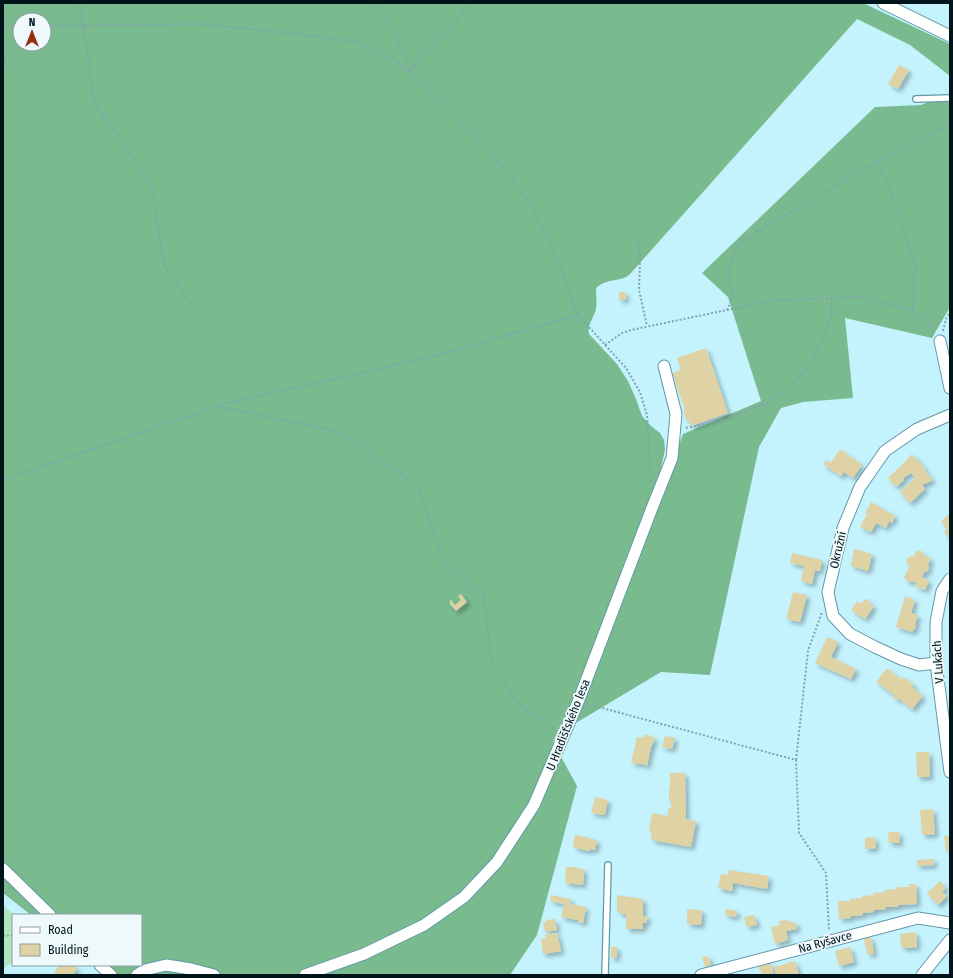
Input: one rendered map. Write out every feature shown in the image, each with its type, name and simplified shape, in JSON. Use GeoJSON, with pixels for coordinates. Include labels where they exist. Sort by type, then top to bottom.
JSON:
{"type":"FeatureCollection","features":[{"type":"Feature","properties":{"kind":"street"},"geometry":{"type":"LineString","coordinates":[[883,3],[950,36]]}},
{"type":"Feature","properties":{"kind":"street"},"geometry":{"type":"LineString","coordinates":[[940,342],[950,388]]}},
{"type":"Feature","properties":{"kind":"street","name":"U Hradišťského lesa"},"geometry":{"type":"LineString","coordinates":[[305,975],[364,954],[424,925],[464,897],[498,862],[534,805],[578,702],[672,458],[676,414],[664,366]]}},
{"type":"Feature","properties":{"kind":"street","name":"Okružní"},"geometry":{"type":"LineString","coordinates":[[936,663],[919,665],[901,659],[850,634],[833,616],[828,592],[843,528],[860,488],[885,451],[917,429],[950,415]]}},
{"type":"Feature","properties":{"kind":"street","name":"V Lukách"},"geometry":{"type":"LineString","coordinates":[[950,579],[942,591],[936,622],[936,663],[950,772]]}},
{"type":"Feature","properties":{"kind":"street"},"geometry":{"type":"LineString","coordinates":[[3,869],[49,914]]}},
{"type":"Feature","properties":{"kind":"street","name":"Na Ryšavce"},"geometry":{"type":"LineString","coordinates":[[702,975],[918,918],[950,923]]}},
{"type":"Feature","properties":{"kind":"street"},"geometry":{"type":"LineString","coordinates":[[922,975],[950,940]]}},
{"type":"Feature","properties":{"kind":"street"},"geometry":{"type":"LineString","coordinates":[[137,975],[145,970],[166,965],[214,975]]}},
{"type":"Feature","properties":{"kind":"street"},"geometry":{"type":"LineString","coordinates":[[101,966],[110,975]]}},
{"type":"Feature","properties":{"kind":"lane"},"geometry":{"type":"LineString","coordinates":[[916,99],[950,98]]}},
{"type":"Feature","properties":{"kind":"lane"},"geometry":{"type":"LineString","coordinates":[[604,975],[608,866]]}},
{"type":"Feature","properties":{"kind":"path"},"geometry":{"type":"LineString","coordinates":[[80,3],[94,102],[152,186],[164,266],[190,304]]}},
{"type":"Feature","properties":{"kind":"path"},"geometry":{"type":"LineString","coordinates":[[373,3],[397,38],[410,72]]}},
{"type":"Feature","properties":{"kind":"path"},"geometry":{"type":"LineString","coordinates":[[410,72],[427,49],[456,22],[469,3]]}},
{"type":"Feature","properties":{"kind":"path"},"geometry":{"type":"LineString","coordinates":[[52,26],[200,24],[357,42],[391,57],[410,72],[452,112],[494,156],[529,201],[555,254],[578,315],[626,368],[640,392],[647,415],[651,484]]}},
{"type":"Feature","properties":{"kind":"path"},"geometry":{"type":"LineString","coordinates":[[3,47],[6,66]]}},
{"type":"Feature","properties":{"kind":"path"},"geometry":{"type":"LineString","coordinates":[[727,310],[733,297],[727,272],[739,243],[911,142],[950,125]]}},
{"type":"Feature","properties":{"kind":"path"},"geometry":{"type":"LineString","coordinates":[[878,161],[898,209],[915,266],[913,311]]}},
{"type":"Feature","properties":{"kind":"path"},"geometry":{"type":"LineString","coordinates":[[638,239],[640,262],[639,290],[647,326]]}},
{"type":"Feature","properties":{"kind":"path"},"geometry":{"type":"LineString","coordinates":[[605,345],[622,333],[631,330],[778,300],[864,297],[913,311],[931,326],[940,342]]}},
{"type":"Feature","properties":{"kind":"path"},"geometry":{"type":"LineString","coordinates":[[674,430],[728,418],[765,404],[791,386],[809,365],[824,336],[831,318],[832,298]]}},
{"type":"Feature","properties":{"kind":"path"},"geometry":{"type":"LineString","coordinates":[[940,342],[946,319],[950,313]]}},
{"type":"Feature","properties":{"kind":"path"},"geometry":{"type":"LineString","coordinates":[[3,480],[218,406],[431,357],[578,315]]}},
{"type":"Feature","properties":{"kind":"path"},"geometry":{"type":"LineString","coordinates":[[218,406],[341,432],[418,487],[446,564],[484,595],[491,659],[517,702],[564,736]]}},
{"type":"Feature","properties":{"kind":"path"},"geometry":{"type":"LineString","coordinates":[[828,592],[808,651],[796,760],[799,833],[826,873],[830,941]]}},
{"type":"Feature","properties":{"kind":"path"},"geometry":{"type":"LineString","coordinates":[[578,702],[796,760]]}},
{"type":"Feature","properties":{"kind":"green space"},"geometry":{"type":"Polygon","coordinates":[[[3,3],[863,3],[950,44],[950,76],[910,45],[857,19],[631,273],[622,279],[603,283],[596,288],[596,309],[590,324],[589,334],[617,364],[628,381],[642,416],[660,433],[664,440],[665,450],[659,477],[586,670],[553,742],[577,786],[537,935],[510,975],[105,975],[94,966],[142,966],[142,914],[30,914],[3,893],[3,3]]]}},
{"type":"Feature","properties":{"kind":"green space"},"geometry":{"type":"Polygon","coordinates":[[[950,93],[950,307],[932,338],[845,318],[853,398],[803,402],[781,408],[759,447],[710,675],[661,672],[576,723],[683,434],[761,401],[728,297],[702,273],[875,107],[921,105],[950,93]]]}},
{"type":"Feature","properties":{"kind":"green space"},"geometry":{"type":"Polygon","coordinates":[[[3,905],[13,914],[12,963],[3,969],[3,905]]]}},
{"type":"Feature","properties":{"kind":"building"},"geometry":{"type":"Polygon","coordinates":[[[899,65],[909,70],[898,89],[888,84],[899,65]]]}},
{"type":"Feature","properties":{"kind":"building"},"geometry":{"type":"Polygon","coordinates":[[[619,292],[625,292],[626,300],[619,300],[619,292]]]}},
{"type":"Feature","properties":{"kind":"building"},"geometry":{"type":"Polygon","coordinates":[[[706,348],[728,413],[691,426],[688,419],[686,420],[683,409],[685,409],[672,373],[681,370],[677,358],[706,348]]]}},
{"type":"Feature","properties":{"kind":"building"},"geometry":{"type":"Polygon","coordinates":[[[840,449],[862,465],[853,478],[844,472],[841,476],[823,464],[826,460],[831,463],[840,449]]]}},
{"type":"Feature","properties":{"kind":"building"},"geometry":{"type":"Polygon","coordinates":[[[912,454],[933,480],[922,485],[925,489],[910,503],[900,492],[915,478],[911,473],[903,478],[904,480],[896,487],[888,478],[912,454]]]}},
{"type":"Feature","properties":{"kind":"building"},"geometry":{"type":"Polygon","coordinates":[[[871,502],[895,516],[892,523],[889,521],[886,528],[876,523],[871,532],[860,527],[871,502]]]}},
{"type":"Feature","properties":{"kind":"building"},"geometry":{"type":"Polygon","coordinates":[[[949,514],[950,536],[948,538],[944,532],[947,529],[941,521],[949,514]]]}},
{"type":"Feature","properties":{"kind":"building"},"geometry":{"type":"Polygon","coordinates":[[[854,549],[872,554],[868,571],[851,566],[854,549]]]}},
{"type":"Feature","properties":{"kind":"building"},"geometry":{"type":"Polygon","coordinates":[[[919,550],[931,559],[928,564],[928,571],[924,572],[922,577],[929,581],[925,590],[915,586],[917,583],[912,581],[909,582],[904,577],[910,565],[907,564],[906,561],[911,556],[913,557],[919,550]]]}},
{"type":"Feature","properties":{"kind":"building"},"geometry":{"type":"Polygon","coordinates":[[[792,553],[822,560],[820,571],[815,570],[812,584],[801,581],[804,566],[790,563],[792,553]]]}},
{"type":"Feature","properties":{"kind":"building"},"geometry":{"type":"Polygon","coordinates":[[[793,592],[807,595],[800,622],[786,619],[793,592]]]}},
{"type":"Feature","properties":{"kind":"building"},"geometry":{"type":"Polygon","coordinates":[[[461,594],[467,602],[456,611],[450,604],[450,599],[455,605],[461,600],[458,596],[461,594]]]}},
{"type":"Feature","properties":{"kind":"building"},"geometry":{"type":"Polygon","coordinates":[[[905,596],[915,600],[911,613],[918,615],[913,632],[896,627],[905,596]]]}},
{"type":"Feature","properties":{"kind":"building"},"geometry":{"type":"Polygon","coordinates":[[[864,600],[869,600],[869,603],[874,606],[865,619],[851,610],[857,601],[862,604],[864,600]]]}},
{"type":"Feature","properties":{"kind":"building"},"geometry":{"type":"Polygon","coordinates":[[[827,637],[838,642],[831,657],[856,669],[851,679],[815,663],[827,637]]]}},
{"type":"Feature","properties":{"kind":"building"},"geometry":{"type":"Polygon","coordinates":[[[887,668],[902,680],[904,677],[914,685],[912,687],[923,696],[912,709],[898,698],[897,700],[893,697],[894,695],[876,682],[887,668]]]}},
{"type":"Feature","properties":{"kind":"building"},"geometry":{"type":"Polygon","coordinates":[[[645,734],[655,738],[651,747],[647,766],[631,763],[637,737],[643,738],[645,734]]]}},
{"type":"Feature","properties":{"kind":"building"},"geometry":{"type":"Polygon","coordinates":[[[665,736],[675,738],[672,749],[662,747],[665,736]]]}},
{"type":"Feature","properties":{"kind":"building"},"geometry":{"type":"Polygon","coordinates":[[[916,752],[929,752],[930,777],[917,777],[916,752]]]}},
{"type":"Feature","properties":{"kind":"building"},"geometry":{"type":"Polygon","coordinates":[[[670,773],[685,773],[686,819],[696,821],[691,847],[651,840],[652,832],[649,831],[652,813],[668,816],[668,808],[671,808],[671,801],[669,801],[670,773]]]}},
{"type":"Feature","properties":{"kind":"building"},"geometry":{"type":"Polygon","coordinates":[[[595,797],[608,800],[605,814],[591,813],[595,797]]]}},
{"type":"Feature","properties":{"kind":"building"},"geometry":{"type":"Polygon","coordinates":[[[933,809],[935,834],[922,835],[920,810],[933,809]]]}},
{"type":"Feature","properties":{"kind":"building"},"geometry":{"type":"Polygon","coordinates":[[[888,832],[899,832],[900,843],[889,843],[888,832]]]}},
{"type":"Feature","properties":{"kind":"building"},"geometry":{"type":"Polygon","coordinates":[[[575,835],[597,840],[595,850],[590,849],[589,851],[575,848],[573,845],[575,835]]]}},
{"type":"Feature","properties":{"kind":"building"},"geometry":{"type":"Polygon","coordinates":[[[944,835],[950,837],[950,851],[946,851],[944,835]]]}},
{"type":"Feature","properties":{"kind":"building"},"geometry":{"type":"Polygon","coordinates":[[[875,837],[876,848],[865,849],[865,838],[875,837]]]}},
{"type":"Feature","properties":{"kind":"building"},"geometry":{"type":"Polygon","coordinates":[[[934,859],[934,865],[917,866],[917,860],[934,859]]]}},
{"type":"Feature","properties":{"kind":"building"},"geometry":{"type":"Polygon","coordinates":[[[566,867],[584,869],[583,885],[565,883],[566,867]]]}},
{"type":"Feature","properties":{"kind":"building"},"geometry":{"type":"Polygon","coordinates":[[[728,870],[769,876],[767,889],[733,883],[732,891],[718,888],[721,874],[728,875],[728,870]]]}},
{"type":"Feature","properties":{"kind":"building"},"geometry":{"type":"Polygon","coordinates":[[[940,881],[946,888],[942,891],[947,896],[938,905],[927,893],[940,881]]]}},
{"type":"Feature","properties":{"kind":"building"},"geometry":{"type":"Polygon","coordinates":[[[909,884],[916,884],[917,904],[886,907],[886,909],[863,913],[863,915],[839,919],[838,901],[850,901],[850,899],[862,898],[862,896],[874,895],[873,893],[897,889],[897,887],[909,887],[909,884]]]}},
{"type":"Feature","properties":{"kind":"building"},"geometry":{"type":"Polygon","coordinates":[[[551,895],[571,899],[570,904],[586,907],[583,923],[578,922],[578,920],[561,917],[564,904],[550,901],[551,895]]]}},
{"type":"Feature","properties":{"kind":"building"},"geometry":{"type":"Polygon","coordinates":[[[617,895],[643,899],[643,916],[648,916],[646,923],[643,923],[643,929],[626,929],[626,914],[620,914],[620,911],[617,911],[617,895]]]}},
{"type":"Feature","properties":{"kind":"building"},"geometry":{"type":"Polygon","coordinates":[[[687,909],[702,910],[701,925],[687,924],[687,909]]]}},
{"type":"Feature","properties":{"kind":"building"},"geometry":{"type":"Polygon","coordinates":[[[726,909],[737,911],[736,917],[725,915],[726,909]]]}},
{"type":"Feature","properties":{"kind":"building"},"geometry":{"type":"Polygon","coordinates":[[[754,915],[757,925],[747,927],[744,917],[754,915]]]}},
{"type":"Feature","properties":{"kind":"building"},"geometry":{"type":"Polygon","coordinates":[[[555,919],[557,930],[545,932],[543,922],[547,922],[546,920],[555,919]]]}},
{"type":"Feature","properties":{"kind":"building"},"geometry":{"type":"Polygon","coordinates":[[[785,920],[796,923],[797,929],[786,931],[788,940],[775,944],[771,927],[780,925],[779,921],[785,920]]]}},
{"type":"Feature","properties":{"kind":"building"},"geometry":{"type":"Polygon","coordinates":[[[916,932],[917,947],[901,947],[900,934],[916,932]]]}},
{"type":"Feature","properties":{"kind":"building"},"geometry":{"type":"Polygon","coordinates":[[[557,933],[561,951],[543,954],[541,939],[546,938],[545,935],[557,933]]]}},
{"type":"Feature","properties":{"kind":"building"},"geometry":{"type":"Polygon","coordinates":[[[871,937],[874,953],[868,955],[864,940],[865,938],[871,937]]]}},
{"type":"Feature","properties":{"kind":"building"},"geometry":{"type":"Polygon","coordinates":[[[611,947],[617,947],[617,958],[611,958],[611,947]]]}},
{"type":"Feature","properties":{"kind":"building"},"geometry":{"type":"Polygon","coordinates":[[[850,947],[854,962],[839,966],[835,951],[850,947]]]}},
{"type":"Feature","properties":{"kind":"building"},"geometry":{"type":"Polygon","coordinates":[[[708,956],[711,965],[705,967],[702,957],[708,956]]]}},
{"type":"Feature","properties":{"kind":"building"},"geometry":{"type":"Polygon","coordinates":[[[795,961],[799,975],[777,975],[774,967],[795,961]]]}},
{"type":"Feature","properties":{"kind":"building"},"geometry":{"type":"Polygon","coordinates":[[[771,963],[774,975],[763,975],[758,966],[771,963]]]}},
{"type":"Feature","properties":{"kind":"building"},"geometry":{"type":"Polygon","coordinates":[[[58,966],[74,966],[77,968],[73,975],[53,975],[58,966]]]}}]}
